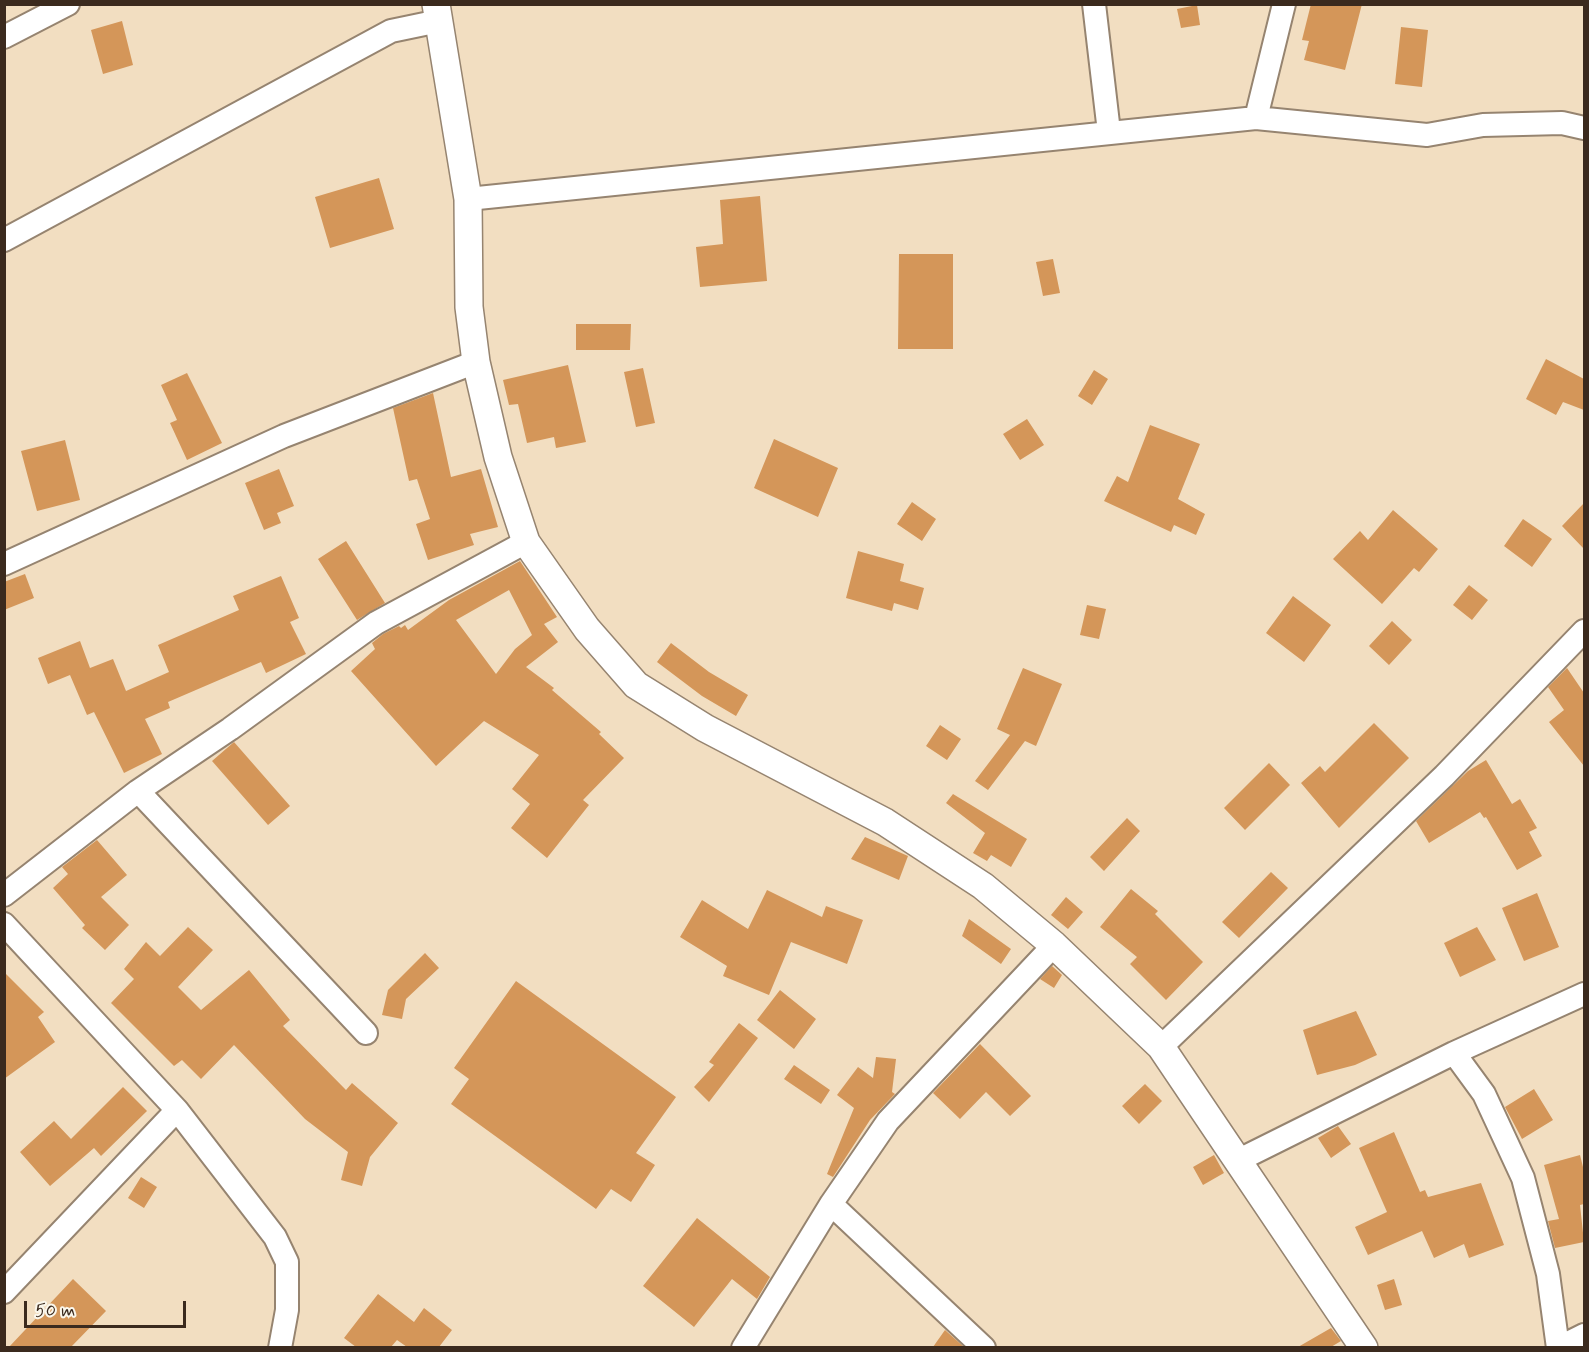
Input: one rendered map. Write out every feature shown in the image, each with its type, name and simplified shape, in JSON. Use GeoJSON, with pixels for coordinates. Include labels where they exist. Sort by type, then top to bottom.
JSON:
{"type":"FeatureCollection","features":[{"type":"Feature","properties":{"kind":"street"},"geometry":{"type":"LineString","coordinates":[[4,37],[68,4]]}},
{"type":"Feature","properties":{"kind":"street"},"geometry":{"type":"LineString","coordinates":[[1094,4],[1109,132]]}},
{"type":"Feature","properties":{"kind":"street"},"geometry":{"type":"LineString","coordinates":[[1256,117],[1284,4]]}},
{"type":"Feature","properties":{"kind":"street"},"geometry":{"type":"LineString","coordinates":[[4,240],[391,31],[438,13],[468,199],[469,306],[476,362],[498,458],[526,542],[587,629],[636,685],[705,728],[885,822],[983,886],[1054,945],[1161,1047],[1364,1347]]}},
{"type":"Feature","properties":{"kind":"street"},"geometry":{"type":"LineString","coordinates":[[468,199],[1256,117],[1427,135],[1483,125],[1562,123],[1584,128]]}},
{"type":"Feature","properties":{"kind":"street"},"geometry":{"type":"LineString","coordinates":[[4,564],[40,545],[284,436],[476,362]]}},
{"type":"Feature","properties":{"kind":"street"},"geometry":{"type":"LineString","coordinates":[[4,895],[138,791],[230,729],[375,623],[526,542]]}},
{"type":"Feature","properties":{"kind":"street"},"geometry":{"type":"LineString","coordinates":[[1161,1047],[1444,776],[1584,632]]}},
{"type":"Feature","properties":{"kind":"street"},"geometry":{"type":"LineString","coordinates":[[138,791],[366,1033]]}},
{"type":"Feature","properties":{"kind":"street"},"geometry":{"type":"LineString","coordinates":[[4,924],[177,1110],[275,1237],[287,1262],[287,1310],[280,1347]]}},
{"type":"Feature","properties":{"kind":"street"},"geometry":{"type":"LineString","coordinates":[[744,1347],[831,1204],[888,1121],[1054,945]]}},
{"type":"Feature","properties":{"kind":"street"},"geometry":{"type":"LineString","coordinates":[[1239,1160],[1454,1053],[1584,994]]}},
{"type":"Feature","properties":{"kind":"street"},"geometry":{"type":"LineString","coordinates":[[1454,1053],[1484,1094],[1523,1178],[1548,1275],[1558,1347],[1584,1335]]}},
{"type":"Feature","properties":{"kind":"street"},"geometry":{"type":"LineString","coordinates":[[4,1292],[177,1110]]}},
{"type":"Feature","properties":{"kind":"street"},"geometry":{"type":"LineString","coordinates":[[831,1204],[984,1347]]}},
{"type":"Feature","properties":{"kind":"building"},"geometry":{"type":"Polygon","coordinates":[[[1311,4],[1362,4],[1345,70],[1304,60],[1309,41],[1302,40],[1311,4]]]}},
{"type":"Feature","properties":{"kind":"building"},"geometry":{"type":"Polygon","coordinates":[[[1197,5],[1200,25],[1181,28],[1177,9],[1197,5]]]}},
{"type":"Feature","properties":{"kind":"building"},"geometry":{"type":"Polygon","coordinates":[[[122,21],[133,65],[103,74],[91,30],[122,21]]]}},
{"type":"Feature","properties":{"kind":"building"},"geometry":{"type":"Polygon","coordinates":[[[1401,27],[1428,30],[1422,87],[1395,84],[1401,27]]]}},
{"type":"Feature","properties":{"kind":"building"},"geometry":{"type":"Polygon","coordinates":[[[379,178],[394,229],[330,248],[315,197],[379,178]]]}},
{"type":"Feature","properties":{"kind":"building"},"geometry":{"type":"Polygon","coordinates":[[[760,196],[767,281],[700,287],[696,247],[723,244],[720,200],[760,196]]]}},
{"type":"Feature","properties":{"kind":"building"},"geometry":{"type":"Polygon","coordinates":[[[899,254],[953,254],[953,349],[898,349],[899,254]]]}},
{"type":"Feature","properties":{"kind":"building"},"geometry":{"type":"Polygon","coordinates":[[[1053,259],[1060,293],[1043,296],[1036,262],[1053,259]]]}},
{"type":"Feature","properties":{"kind":"building"},"geometry":{"type":"Polygon","coordinates":[[[576,324],[631,324],[630,350],[576,350],[576,324]]]}},
{"type":"Feature","properties":{"kind":"building"},"geometry":{"type":"Polygon","coordinates":[[[1546,359],[1584,379],[1584,410],[1563,402],[1556,415],[1526,399],[1546,359]]]}},
{"type":"Feature","properties":{"kind":"building"},"geometry":{"type":"Polygon","coordinates":[[[568,365],[586,442],[556,448],[554,437],[527,443],[518,404],[509,405],[503,380],[568,365]]]}},
{"type":"Feature","properties":{"kind":"building"},"geometry":{"type":"Polygon","coordinates":[[[643,368],[655,423],[636,427],[624,372],[643,368]]]}},
{"type":"Feature","properties":{"kind":"building"},"geometry":{"type":"Polygon","coordinates":[[[1094,370],[1108,379],[1092,405],[1078,396],[1094,370]]]}},
{"type":"Feature","properties":{"kind":"building"},"geometry":{"type":"Polygon","coordinates":[[[187,373],[222,443],[187,460],[170,423],[177,420],[161,385],[187,373]]]}},
{"type":"Feature","properties":{"kind":"building"},"geometry":{"type":"Polygon","coordinates":[[[433,393],[451,477],[481,469],[498,527],[470,534],[474,545],[428,560],[416,524],[430,519],[417,479],[409,481],[393,408],[433,393]]]}},
{"type":"Feature","properties":{"kind":"building"},"geometry":{"type":"Polygon","coordinates":[[[1027,419],[1044,445],[1020,460],[1003,434],[1027,419]]]}},
{"type":"Feature","properties":{"kind":"building"},"geometry":{"type":"Polygon","coordinates":[[[1150,425],[1200,444],[1178,499],[1205,514],[1196,535],[1174,525],[1171,532],[1104,501],[1117,476],[1128,482],[1150,425]]]}},
{"type":"Feature","properties":{"kind":"building"},"geometry":{"type":"Polygon","coordinates":[[[774,439],[838,468],[818,517],[754,488],[774,439]]]}},
{"type":"Feature","properties":{"kind":"building"},"geometry":{"type":"Polygon","coordinates":[[[65,440],[80,500],[37,511],[21,451],[65,440]]]}},
{"type":"Feature","properties":{"kind":"building"},"geometry":{"type":"Polygon","coordinates":[[[279,469],[294,506],[277,513],[281,523],[264,530],[245,483],[279,469]]]}},
{"type":"Feature","properties":{"kind":"building"},"geometry":{"type":"Polygon","coordinates":[[[912,502],[936,519],[922,541],[897,524],[912,502]]]}},
{"type":"Feature","properties":{"kind":"building"},"geometry":{"type":"Polygon","coordinates":[[[1584,503],[1584,549],[1562,526],[1584,503]]]}},
{"type":"Feature","properties":{"kind":"building"},"geometry":{"type":"Polygon","coordinates":[[[1393,510],[1438,549],[1419,572],[1414,568],[1382,604],[1333,559],[1360,531],[1368,540],[1393,510]]]}},
{"type":"Feature","properties":{"kind":"building"},"geometry":{"type":"Polygon","coordinates":[[[1523,519],[1552,539],[1532,567],[1504,546],[1523,519]]]}},
{"type":"Feature","properties":{"kind":"building"},"geometry":{"type":"Polygon","coordinates":[[[346,541],[385,603],[357,620],[318,559],[346,541]]]}},
{"type":"Feature","properties":{"kind":"building"},"geometry":{"type":"Polygon","coordinates":[[[858,551],[904,564],[900,581],[924,588],[918,610],[894,603],[892,611],[846,598],[858,551]]]}},
{"type":"Feature","properties":{"kind":"building"},"geometry":{"type":"Polygon","coordinates":[[[520,561],[557,617],[544,624],[558,642],[526,667],[554,688],[552,690],[601,732],[599,734],[624,758],[583,800],[589,805],[547,858],[511,828],[530,804],[512,789],[539,755],[484,721],[436,766],[351,671],[375,649],[372,643],[383,634],[405,625],[408,630],[449,600],[520,561]],[[509,590],[456,620],[496,674],[515,649],[532,635],[509,590]]]}},
{"type":"Feature","properties":{"kind":"building"},"geometry":{"type":"Polygon","coordinates":[[[25,574],[34,598],[4,610],[4,582],[25,574]]]}},
{"type":"Feature","properties":{"kind":"building"},"geometry":{"type":"Polygon","coordinates":[[[281,576],[299,618],[290,622],[306,654],[266,673],[261,662],[168,702],[170,708],[145,719],[162,754],[124,773],[94,712],[87,715],[70,675],[48,684],[38,658],[80,641],[90,668],[113,659],[126,691],[169,672],[158,645],[239,610],[233,596],[281,576]]]}},
{"type":"Feature","properties":{"kind":"building"},"geometry":{"type":"Polygon","coordinates":[[[1469,585],[1488,600],[1472,620],[1453,605],[1469,585]]]}},
{"type":"Feature","properties":{"kind":"building"},"geometry":{"type":"Polygon","coordinates":[[[1293,596],[1331,625],[1304,662],[1266,633],[1293,596]]]}},
{"type":"Feature","properties":{"kind":"building"},"geometry":{"type":"Polygon","coordinates":[[[1087,605],[1106,609],[1099,639],[1080,635],[1087,605]]]}},
{"type":"Feature","properties":{"kind":"building"},"geometry":{"type":"Polygon","coordinates":[[[1392,621],[1412,640],[1389,665],[1369,646],[1392,621]]]}},
{"type":"Feature","properties":{"kind":"building"},"geometry":{"type":"Polygon","coordinates":[[[671,643],[709,672],[748,695],[736,716],[702,696],[657,662],[671,643]]]}},
{"type":"Feature","properties":{"kind":"building"},"geometry":{"type":"Polygon","coordinates":[[[1023,668],[1062,684],[1036,746],[1025,741],[988,790],[975,781],[1010,735],[997,729],[1023,668]]]}},
{"type":"Feature","properties":{"kind":"building"},"geometry":{"type":"Polygon","coordinates":[[[1567,668],[1584,693],[1584,766],[1549,722],[1564,710],[1548,687],[1567,668]]]}},
{"type":"Feature","properties":{"kind":"building"},"geometry":{"type":"Polygon","coordinates":[[[1374,723],[1409,758],[1339,828],[1301,783],[1320,766],[1325,772],[1374,723]]]}},
{"type":"Feature","properties":{"kind":"building"},"geometry":{"type":"Polygon","coordinates":[[[940,725],[961,739],[947,760],[926,746],[940,725]]]}},
{"type":"Feature","properties":{"kind":"building"},"geometry":{"type":"Polygon","coordinates":[[[234,742],[290,806],[268,825],[212,761],[234,742]]]}},
{"type":"Feature","properties":{"kind":"building"},"geometry":{"type":"Polygon","coordinates":[[[1486,760],[1512,804],[1520,799],[1537,828],[1529,832],[1542,856],[1517,870],[1486,817],[1484,818],[1480,812],[1429,843],[1416,821],[1468,771],[1486,760]]]}},
{"type":"Feature","properties":{"kind":"building"},"geometry":{"type":"Polygon","coordinates":[[[1269,763],[1290,785],[1245,830],[1224,808],[1269,763]]]}},
{"type":"Feature","properties":{"kind":"building"},"geometry":{"type":"Polygon","coordinates":[[[953,794],[1027,839],[1011,867],[991,855],[987,861],[973,853],[985,833],[946,803],[953,794]]]}},
{"type":"Feature","properties":{"kind":"building"},"geometry":{"type":"Polygon","coordinates":[[[1127,818],[1140,831],[1104,871],[1090,857],[1127,818]]]}},
{"type":"Feature","properties":{"kind":"building"},"geometry":{"type":"Polygon","coordinates":[[[865,837],[908,856],[899,880],[851,859],[865,837]]]}},
{"type":"Feature","properties":{"kind":"building"},"geometry":{"type":"Polygon","coordinates":[[[97,840],[127,875],[101,897],[129,925],[105,950],[82,928],[85,925],[53,888],[68,874],[62,867],[97,840]]]}},
{"type":"Feature","properties":{"kind":"building"},"geometry":{"type":"Polygon","coordinates":[[[1271,872],[1288,888],[1239,938],[1222,922],[1271,872]]]}},
{"type":"Feature","properties":{"kind":"building"},"geometry":{"type":"Polygon","coordinates":[[[1131,889],[1158,911],[1155,914],[1203,962],[1166,1000],[1130,964],[1137,957],[1100,927],[1131,889]]]}},
{"type":"Feature","properties":{"kind":"building"},"geometry":{"type":"Polygon","coordinates":[[[767,890],[822,917],[826,906],[863,920],[847,964],[791,942],[769,995],[723,976],[727,966],[680,937],[702,900],[748,929],[767,890]]]}},
{"type":"Feature","properties":{"kind":"building"},"geometry":{"type":"Polygon","coordinates":[[[1537,893],[1559,947],[1524,961],[1502,908],[1537,893]]]}},
{"type":"Feature","properties":{"kind":"building"},"geometry":{"type":"Polygon","coordinates":[[[1066,897],[1083,912],[1068,929],[1051,915],[1066,897]]]}},
{"type":"Feature","properties":{"kind":"building"},"geometry":{"type":"Polygon","coordinates":[[[969,919],[1011,949],[1001,964],[962,936],[969,919]]]}},
{"type":"Feature","properties":{"kind":"building"},"geometry":{"type":"Polygon","coordinates":[[[188,927],[213,950],[178,987],[201,1010],[249,970],[290,1020],[283,1026],[346,1090],[352,1083],[398,1123],[370,1157],[362,1186],[341,1180],[348,1152],[305,1119],[234,1045],[201,1079],[182,1060],[174,1066],[111,1003],[134,979],[124,969],[146,942],[160,956],[188,927]]]}},
{"type":"Feature","properties":{"kind":"building"},"geometry":{"type":"Polygon","coordinates":[[[1477,927],[1496,960],[1460,977],[1444,943],[1477,927]]]}},
{"type":"Feature","properties":{"kind":"building"},"geometry":{"type":"Polygon","coordinates":[[[425,953],[439,968],[406,999],[402,1019],[382,1015],[388,990],[425,953]]]}},
{"type":"Feature","properties":{"kind":"building"},"geometry":{"type":"Polygon","coordinates":[[[1052,966],[1062,975],[1054,988],[1040,979],[1052,966]]]}},
{"type":"Feature","properties":{"kind":"building"},"geometry":{"type":"Polygon","coordinates":[[[4,972],[44,1012],[38,1017],[55,1042],[4,1079],[4,972]]]}},
{"type":"Feature","properties":{"kind":"building"},"geometry":{"type":"Polygon","coordinates":[[[516,981],[676,1097],[636,1153],[655,1165],[631,1202],[611,1189],[596,1209],[451,1104],[469,1079],[454,1068],[516,981]]]}},
{"type":"Feature","properties":{"kind":"building"},"geometry":{"type":"Polygon","coordinates":[[[780,990],[816,1019],[794,1049],[757,1020],[780,990]]]}},
{"type":"Feature","properties":{"kind":"building"},"geometry":{"type":"Polygon","coordinates":[[[1356,1011],[1377,1055],[1355,1065],[1317,1075],[1303,1030],[1356,1011]]]}},
{"type":"Feature","properties":{"kind":"building"},"geometry":{"type":"Polygon","coordinates":[[[739,1023],[758,1038],[709,1102],[694,1087],[714,1065],[709,1062],[739,1023]]]}},
{"type":"Feature","properties":{"kind":"building"},"geometry":{"type":"Polygon","coordinates":[[[980,1044],[1031,1096],[1010,1116],[986,1092],[960,1119],[933,1093],[980,1044]]]}},
{"type":"Feature","properties":{"kind":"building"},"geometry":{"type":"Polygon","coordinates":[[[876,1057],[896,1059],[892,1092],[895,1094],[870,1120],[833,1177],[827,1174],[854,1108],[837,1095],[858,1067],[873,1078],[876,1057]]]}},
{"type":"Feature","properties":{"kind":"building"},"geometry":{"type":"Polygon","coordinates":[[[794,1065],[830,1090],[821,1104],[784,1079],[794,1065]]]}},
{"type":"Feature","properties":{"kind":"building"},"geometry":{"type":"Polygon","coordinates":[[[1145,1084],[1162,1101],[1139,1124],[1122,1106],[1145,1084]]]}},
{"type":"Feature","properties":{"kind":"building"},"geometry":{"type":"Polygon","coordinates":[[[123,1087],[147,1111],[101,1156],[94,1148],[50,1186],[20,1152],[54,1121],[71,1139],[123,1087]]]}},
{"type":"Feature","properties":{"kind":"building"},"geometry":{"type":"Polygon","coordinates":[[[1534,1089],[1553,1120],[1522,1139],[1505,1107],[1534,1089]]]}},
{"type":"Feature","properties":{"kind":"building"},"geometry":{"type":"Polygon","coordinates":[[[1338,1126],[1351,1144],[1331,1158],[1318,1138],[1338,1126]]]}},
{"type":"Feature","properties":{"kind":"building"},"geometry":{"type":"Polygon","coordinates":[[[1394,1132],[1420,1192],[1425,1190],[1428,1197],[1481,1183],[1504,1245],[1469,1258],[1464,1244],[1434,1258],[1422,1231],[1368,1255],[1355,1227],[1387,1212],[1359,1148],[1394,1132]]]}},
{"type":"Feature","properties":{"kind":"building"},"geometry":{"type":"Polygon","coordinates":[[[1214,1155],[1224,1173],[1203,1185],[1193,1167],[1214,1155]]]}},
{"type":"Feature","properties":{"kind":"building"},"geometry":{"type":"Polygon","coordinates":[[[1580,1155],[1584,1171],[1584,1204],[1580,1205],[1584,1242],[1555,1248],[1548,1221],[1559,1219],[1544,1165],[1580,1155]]]}},
{"type":"Feature","properties":{"kind":"building"},"geometry":{"type":"Polygon","coordinates":[[[141,1177],[157,1187],[144,1208],[128,1198],[141,1177]]]}},
{"type":"Feature","properties":{"kind":"building"},"geometry":{"type":"Polygon","coordinates":[[[697,1218],[770,1277],[757,1299],[732,1279],[694,1327],[643,1286],[697,1218]]]}},
{"type":"Feature","properties":{"kind":"building"},"geometry":{"type":"Polygon","coordinates":[[[73,1279],[106,1311],[71,1347],[9,1347],[73,1279]]]}},
{"type":"Feature","properties":{"kind":"building"},"geometry":{"type":"Polygon","coordinates":[[[1394,1279],[1402,1305],[1385,1310],[1377,1285],[1394,1279]]]}},
{"type":"Feature","properties":{"kind":"building"},"geometry":{"type":"Polygon","coordinates":[[[378,1294],[414,1322],[424,1308],[452,1330],[439,1347],[407,1347],[397,1340],[391,1347],[356,1347],[344,1338],[378,1294]]]}},
{"type":"Feature","properties":{"kind":"building"},"geometry":{"type":"Polygon","coordinates":[[[1331,1328],[1341,1341],[1331,1347],[1298,1347],[1331,1328]]]}},
{"type":"Feature","properties":{"kind":"building"},"geometry":{"type":"Polygon","coordinates":[[[945,1330],[964,1347],[933,1347],[945,1330]]]}}]}
